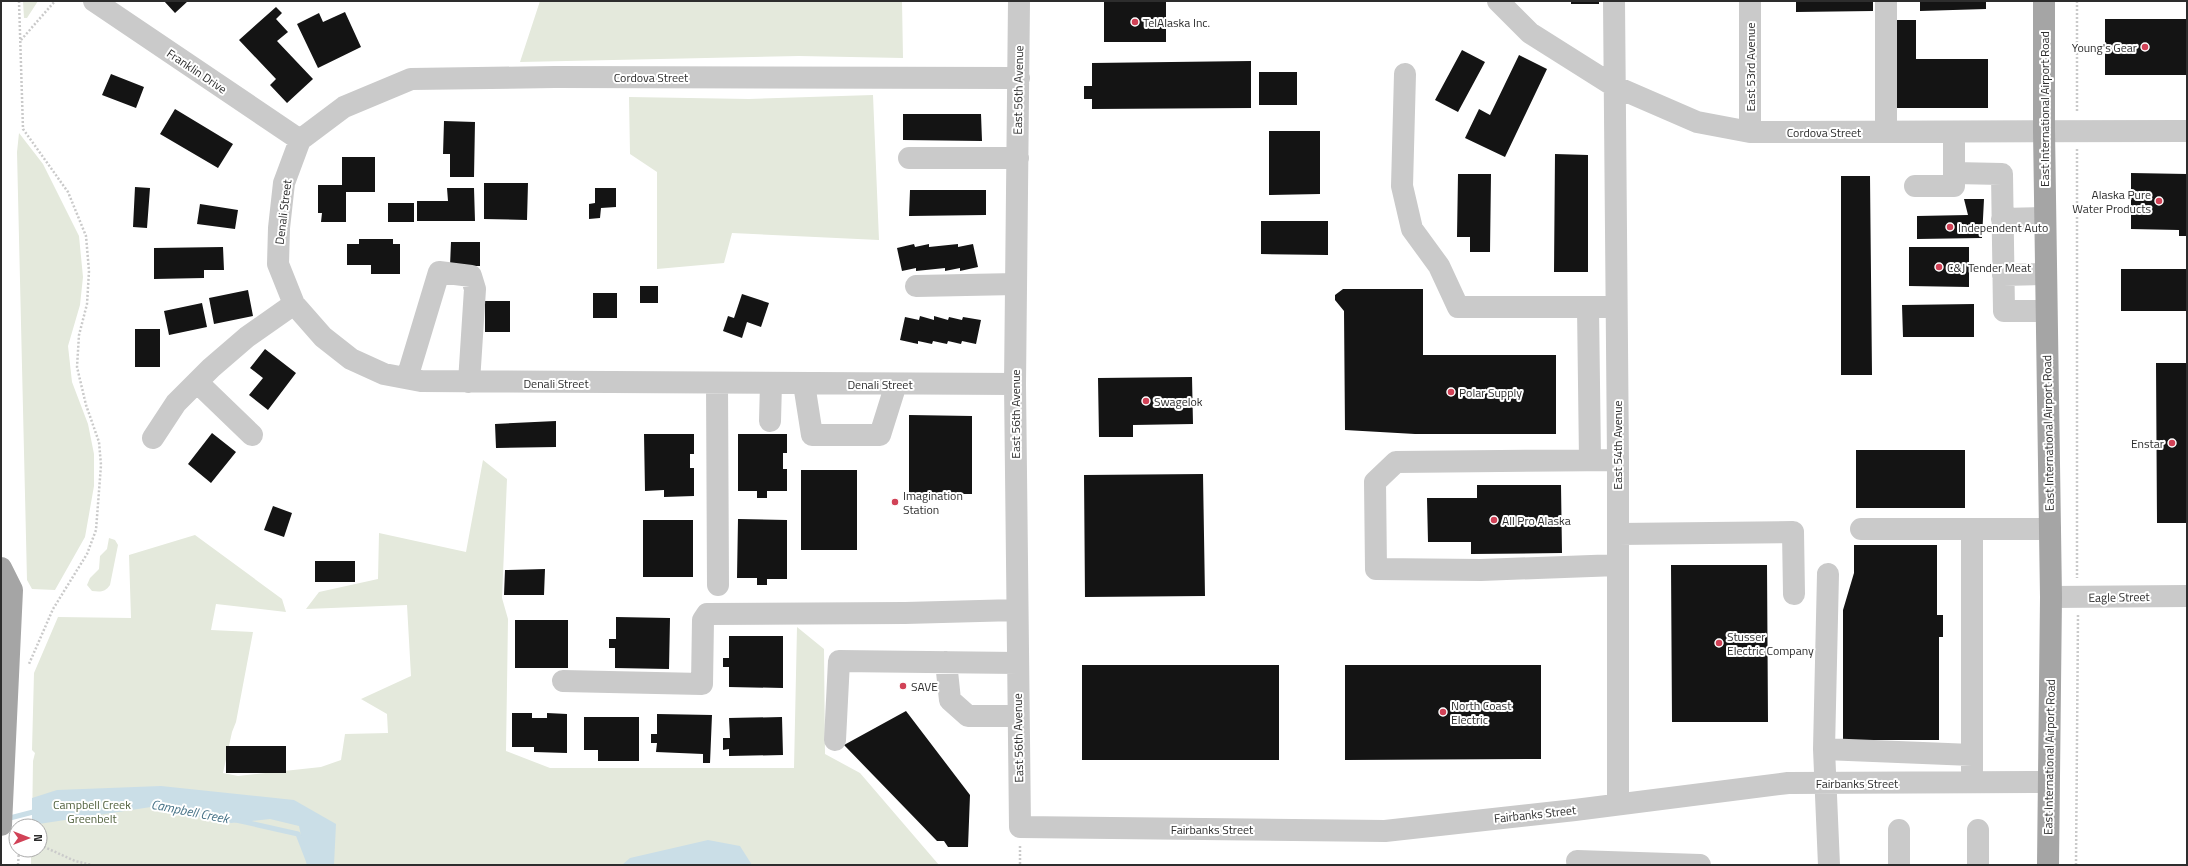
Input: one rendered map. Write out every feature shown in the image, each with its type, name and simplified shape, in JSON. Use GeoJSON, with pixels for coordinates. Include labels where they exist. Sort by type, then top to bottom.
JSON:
{"type":"FeatureCollection","features":[{"type":"Feature","properties":{"kind":"main road","name":"East International Airport Road"},"geometry":{"type":"LineString","coordinates":[[2044,1],[2046,310],[2051,597],[2048,865]]}},
{"type":"Feature","properties":{"kind":"main road"},"geometry":{"type":"LineString","coordinates":[[1,568],[12,590],[1,825]]}},
{"type":"Feature","properties":{"kind":"street","name":"Franklin Drive"},"geometry":{"type":"LineString","coordinates":[[94,1],[300,140]]}},
{"type":"Feature","properties":{"kind":"street","name":"East 56th Avenue"},"geometry":{"type":"LineString","coordinates":[[1019,1],[1015,384],[1020,827]]}},
{"type":"Feature","properties":{"kind":"street","name":"Cordova Street"},"geometry":{"type":"LineString","coordinates":[[1498,1],[1530,33],[1614,86],[1697,122],[1750,132],[2187,131]]}},
{"type":"Feature","properties":{"kind":"street","name":"East 54th Avenue"},"geometry":{"type":"LineString","coordinates":[[1614,1],[1618,460],[1618,804]]}},
{"type":"Feature","properties":{"kind":"street","name":"East 53rd Avenue"},"geometry":{"type":"LineString","coordinates":[[1750,1],[1750,132]]}},
{"type":"Feature","properties":{"kind":"street"},"geometry":{"type":"LineString","coordinates":[[1886,1],[1886,131]]}},
{"type":"Feature","properties":{"kind":"street"},"geometry":{"type":"LineString","coordinates":[[1405,74],[1402,186],[1412,229],[1438,266],[1458,307],[1616,307]]}},
{"type":"Feature","properties":{"kind":"street","name":"Cordova Street"},"geometry":{"type":"LineString","coordinates":[[300,140],[344,107],[411,79],[563,77],[1019,78]]}},
{"type":"Feature","properties":{"kind":"street"},"geometry":{"type":"LineString","coordinates":[[1915,186],[1954,186],[1954,132]]}},
{"type":"Feature","properties":{"kind":"street","name":"Denali Street"},"geometry":{"type":"LineString","coordinates":[[300,140],[284,183],[279,228],[278,264],[294,304],[323,337],[351,359],[384,374],[421,381],[469,382],[1015,384]]}},
{"type":"Feature","properties":{"kind":"street"},"geometry":{"type":"LineString","coordinates":[[909,158],[1018,158]]}},
{"type":"Feature","properties":{"kind":"street"},"geometry":{"type":"LineString","coordinates":[[1954,173],[2002,174],[2004,311],[2046,310]]}},
{"type":"Feature","properties":{"kind":"street"},"geometry":{"type":"LineString","coordinates":[[2002,219],[2045,218]]}},
{"type":"Feature","properties":{"kind":"street"},"geometry":{"type":"LineString","coordinates":[[407,378],[439,272],[471,276],[475,289],[469,382]]}},
{"type":"Feature","properties":{"kind":"street"},"geometry":{"type":"LineString","coordinates":[[2003,275],[2046,274]]}},
{"type":"Feature","properties":{"kind":"street"},"geometry":{"type":"LineString","coordinates":[[916,286],[1016,284]]}},
{"type":"Feature","properties":{"kind":"street"},"geometry":{"type":"LineString","coordinates":[[153,438],[176,403],[197,382],[247,337],[294,304]]}},
{"type":"Feature","properties":{"kind":"street"},"geometry":{"type":"LineString","coordinates":[[1588,307],[1590,460]]}},
{"type":"Feature","properties":{"kind":"street"},"geometry":{"type":"LineString","coordinates":[[197,382],[252,435]]}},
{"type":"Feature","properties":{"kind":"street"},"geometry":{"type":"LineString","coordinates":[[717,383],[718,585]]}},
{"type":"Feature","properties":{"kind":"street"},"geometry":{"type":"LineString","coordinates":[[770,383],[770,421]]}},
{"type":"Feature","properties":{"kind":"street"},"geometry":{"type":"LineString","coordinates":[[804,384],[812,435],[880,435],[896,384]]}},
{"type":"Feature","properties":{"kind":"street"},"geometry":{"type":"LineString","coordinates":[[1618,460],[1396,462],[1375,482],[1376,569],[1481,570],[1618,565]]}},
{"type":"Feature","properties":{"kind":"street"},"geometry":{"type":"LineString","coordinates":[[1861,529],[2050,529]]}},
{"type":"Feature","properties":{"kind":"street"},"geometry":{"type":"LineString","coordinates":[[1972,529],[1972,783]]}},
{"type":"Feature","properties":{"kind":"street"},"geometry":{"type":"LineString","coordinates":[[1618,534],[1793,532],[1794,594]]}},
{"type":"Feature","properties":{"kind":"street"},"geometry":{"type":"LineString","coordinates":[[1828,574],[1824,749],[1827,783],[1829,865]]}},
{"type":"Feature","properties":{"kind":"street","name":"Eagle Street"},"geometry":{"type":"LineString","coordinates":[[2051,597],[2187,596]]}},
{"type":"Feature","properties":{"kind":"street"},"geometry":{"type":"LineString","coordinates":[[563,681],[702,684],[703,620],[707,614],[905,613],[1017,610]]}},
{"type":"Feature","properties":{"kind":"street"},"geometry":{"type":"LineString","coordinates":[[835,740],[840,661],[1017,663]]}},
{"type":"Feature","properties":{"kind":"street"},"geometry":{"type":"LineString","coordinates":[[946,662],[950,700],[968,716],[1018,716]]}},
{"type":"Feature","properties":{"kind":"street"},"geometry":{"type":"LineString","coordinates":[[1824,749],[1972,755]]}},
{"type":"Feature","properties":{"kind":"street","name":"Fairbanks Street"},"geometry":{"type":"LineString","coordinates":[[1020,827],[1385,831],[1788,783],[2048,782]]}},
{"type":"Feature","properties":{"kind":"street"},"geometry":{"type":"LineString","coordinates":[[1899,830],[1899,865]]}},
{"type":"Feature","properties":{"kind":"street"},"geometry":{"type":"LineString","coordinates":[[1978,830],[1978,865]]}},
{"type":"Feature","properties":{"kind":"street"},"geometry":{"type":"LineString","coordinates":[[1577,861],[1700,865]]}},
{"type":"Feature","properties":{"kind":"path"},"geometry":{"type":"LineString","coordinates":[[19,1],[23,129],[68,192],[86,236],[89,271],[87,304],[79,335],[77,367],[86,406],[99,442],[101,465],[96,530],[87,554],[53,609],[29,663],[28,670]]}},
{"type":"Feature","properties":{"kind":"path"},"geometry":{"type":"LineString","coordinates":[[20,41],[55,1]]}},
{"type":"Feature","properties":{"kind":"path"},"geometry":{"type":"LineString","coordinates":[[2076,865],[2078,597],[2077,1]]}},
{"type":"Feature","properties":{"kind":"path"},"geometry":{"type":"LineString","coordinates":[[48,849],[75,861],[92,865]]}},
{"type":"Feature","properties":{"kind":"green space"},"geometry":{"type":"Polygon","coordinates":[[[23,1],[38,1],[27,18],[24,18],[23,1]]]}},
{"type":"Feature","properties":{"kind":"green space"},"geometry":{"type":"Polygon","coordinates":[[[540,1],[902,1],[903,58],[799,56],[520,62],[540,1]]]}},
{"type":"Feature","properties":{"kind":"green space"},"geometry":{"type":"Polygon","coordinates":[[[873,95],[879,240],[732,233],[724,263],[657,269],[657,172],[630,154],[629,97],[749,99],[873,95]]]}},
{"type":"Feature","properties":{"kind":"green space"},"geometry":{"type":"Polygon","coordinates":[[[19,133],[43,164],[79,236],[83,277],[80,305],[68,346],[72,382],[88,424],[94,454],[94,486],[85,537],[55,590],[32,589],[27,580],[17,152],[19,133]]]}},
{"type":"Feature","properties":{"kind":"green space","name":"Campbell Creek Greenbelt"},"geometry":{"type":"Polygon","coordinates":[[[483,460],[507,479],[502,598],[508,619],[506,751],[550,768],[794,768],[797,627],[824,649],[825,754],[860,773],[939,865],[31,865],[31,858],[48,858],[48,818],[32,818],[33,761],[35,753],[32,750],[34,673],[58,617],[131,618],[129,555],[195,535],[282,599],[286,612],[216,604],[211,630],[253,632],[236,722],[232,732],[223,773],[238,776],[321,767],[341,760],[345,734],[388,733],[387,714],[361,699],[411,676],[407,605],[306,609],[319,592],[378,579],[379,533],[466,552],[483,460]]]}},
{"type":"Feature","properties":{"kind":"green space"},"geometry":{"type":"Polygon","coordinates":[[[109,538],[115,540],[118,545],[110,585],[102,591],[92,591],[87,585],[90,578],[99,569],[100,556],[107,549],[109,538]]]}},
{"type":"Feature","properties":{"kind":"water"},"geometry":{"type":"Polygon","coordinates":[[[161,786],[294,800],[336,824],[334,865],[307,865],[299,826],[270,819],[231,823],[151,807],[48,823],[48,818],[32,818],[32,798],[57,790],[161,786]]]}},
{"type":"Feature","properties":{"kind":"water"},"geometry":{"type":"Polygon","coordinates":[[[708,840],[740,846],[752,865],[622,865],[630,858],[708,840]]]}},
{"type":"Feature","properties":{"kind":"building"},"geometry":{"type":"Polygon","coordinates":[[[164,1],[188,1],[175,13],[164,1]]]}},
{"type":"Feature","properties":{"kind":"building","name":"TelAlaska Inc."},"geometry":{"type":"Polygon","coordinates":[[[1104,1],[1166,1],[1166,42],[1104,42],[1104,1]]]}},
{"type":"Feature","properties":{"kind":"building"},"geometry":{"type":"Polygon","coordinates":[[[1571,1],[1599,1],[1599,4],[1571,4],[1571,1]]]}},
{"type":"Feature","properties":{"kind":"building"},"geometry":{"type":"Polygon","coordinates":[[[1796,1],[1873,1],[1873,11],[1796,12],[1796,1]]]}},
{"type":"Feature","properties":{"kind":"building"},"geometry":{"type":"Polygon","coordinates":[[[1920,1],[1986,1],[1986,9],[1920,11],[1920,1]]]}},
{"type":"Feature","properties":{"kind":"building"},"geometry":{"type":"Polygon","coordinates":[[[276,7],[282,13],[276,19],[288,32],[277,41],[313,79],[287,103],[270,85],[276,79],[239,40],[276,7]]]}},
{"type":"Feature","properties":{"kind":"building"},"geometry":{"type":"Polygon","coordinates":[[[345,12],[361,47],[318,68],[297,24],[319,13],[323,22],[345,12]]]}},
{"type":"Feature","properties":{"kind":"building","name":"Young's Gear"},"geometry":{"type":"Polygon","coordinates":[[[2105,19],[2186,19],[2186,75],[2105,75],[2105,19]]]}},
{"type":"Feature","properties":{"kind":"building"},"geometry":{"type":"Polygon","coordinates":[[[1895,20],[1916,20],[1916,59],[1988,59],[1988,108],[1890,108],[1895,20]]]}},
{"type":"Feature","properties":{"kind":"building"},"geometry":{"type":"Polygon","coordinates":[[[1462,50],[1485,62],[1458,112],[1435,100],[1462,50]]]}},
{"type":"Feature","properties":{"kind":"building"},"geometry":{"type":"Polygon","coordinates":[[[1519,55],[1547,69],[1505,157],[1465,138],[1479,109],[1490,115],[1519,55]]]}},
{"type":"Feature","properties":{"kind":"building"},"geometry":{"type":"Polygon","coordinates":[[[1251,61],[1251,108],[1092,109],[1092,99],[1084,99],[1084,86],[1092,86],[1092,63],[1251,61]]]}},
{"type":"Feature","properties":{"kind":"building"},"geometry":{"type":"Polygon","coordinates":[[[1259,72],[1297,72],[1297,105],[1259,105],[1259,72]]]}},
{"type":"Feature","properties":{"kind":"building"},"geometry":{"type":"Polygon","coordinates":[[[111,74],[144,87],[136,108],[102,95],[111,74]]]}},
{"type":"Feature","properties":{"kind":"building"},"geometry":{"type":"Polygon","coordinates":[[[175,109],[233,144],[218,168],[160,134],[175,109]]]}},
{"type":"Feature","properties":{"kind":"building"},"geometry":{"type":"Polygon","coordinates":[[[903,114],[981,114],[982,141],[903,140],[903,114]]]}},
{"type":"Feature","properties":{"kind":"building"},"geometry":{"type":"Polygon","coordinates":[[[444,121],[475,122],[474,177],[450,177],[450,154],[443,154],[444,121]]]}},
{"type":"Feature","properties":{"kind":"building"},"geometry":{"type":"Polygon","coordinates":[[[1269,131],[1320,131],[1320,194],[1269,195],[1269,131]]]}},
{"type":"Feature","properties":{"kind":"building"},"geometry":{"type":"Polygon","coordinates":[[[1555,154],[1588,155],[1588,272],[1554,272],[1555,154]]]}},
{"type":"Feature","properties":{"kind":"building"},"geometry":{"type":"Polygon","coordinates":[[[342,157],[375,157],[375,192],[346,192],[346,222],[321,222],[322,213],[318,213],[318,185],[342,185],[342,157]]]}},
{"type":"Feature","properties":{"kind":"building","name":"Alaska Pure Water Products"},"geometry":{"type":"Polygon","coordinates":[[[2131,173],[2187,174],[2187,236],[2179,236],[2179,230],[2131,229],[2131,173]]]}},
{"type":"Feature","properties":{"kind":"building"},"geometry":{"type":"Polygon","coordinates":[[[1458,174],[1491,174],[1490,252],[1470,252],[1470,237],[1457,237],[1458,174]]]}},
{"type":"Feature","properties":{"kind":"building"},"geometry":{"type":"Polygon","coordinates":[[[1841,176],[1870,176],[1872,375],[1841,375],[1841,176]]]}},
{"type":"Feature","properties":{"kind":"building"},"geometry":{"type":"Polygon","coordinates":[[[484,183],[528,183],[527,220],[484,219],[484,183]]]}},
{"type":"Feature","properties":{"kind":"building"},"geometry":{"type":"Polygon","coordinates":[[[135,187],[150,188],[147,228],[133,227],[135,187]]]}},
{"type":"Feature","properties":{"kind":"building"},"geometry":{"type":"Polygon","coordinates":[[[447,188],[474,188],[475,221],[417,221],[417,201],[448,201],[447,188]]]}},
{"type":"Feature","properties":{"kind":"building"},"geometry":{"type":"Polygon","coordinates":[[[595,188],[616,188],[616,207],[601,208],[600,218],[589,219],[589,204],[595,203],[595,188]]]}},
{"type":"Feature","properties":{"kind":"building"},"geometry":{"type":"Polygon","coordinates":[[[910,190],[986,190],[986,215],[909,216],[910,190]]]}},
{"type":"Feature","properties":{"kind":"building","name":"Independent Auto"},"geometry":{"type":"Polygon","coordinates":[[[1964,199],[1984,199],[1982,238],[1917,239],[1917,216],[1968,215],[1964,199]]]}},
{"type":"Feature","properties":{"kind":"building"},"geometry":{"type":"Polygon","coordinates":[[[388,203],[414,203],[414,222],[388,222],[388,203]]]}},
{"type":"Feature","properties":{"kind":"building"},"geometry":{"type":"Polygon","coordinates":[[[200,204],[238,210],[235,229],[197,224],[200,204]]]}},
{"type":"Feature","properties":{"kind":"building"},"geometry":{"type":"Polygon","coordinates":[[[1261,221],[1328,221],[1328,255],[1261,254],[1261,221]]]}},
{"type":"Feature","properties":{"kind":"building"},"geometry":{"type":"Polygon","coordinates":[[[359,239],[393,239],[393,244],[400,244],[400,274],[371,274],[371,265],[347,265],[347,244],[359,244],[359,239]]]}},
{"type":"Feature","properties":{"kind":"building"},"geometry":{"type":"Polygon","coordinates":[[[451,242],[480,242],[480,266],[450,266],[451,242]]]}},
{"type":"Feature","properties":{"kind":"building"},"geometry":{"type":"Polygon","coordinates":[[[914,244],[915,247],[929,244],[929,247],[958,244],[958,247],[973,244],[978,267],[960,271],[960,268],[945,271],[945,268],[916,271],[916,268],[902,271],[897,248],[914,244]]]}},
{"type":"Feature","properties":{"kind":"building"},"geometry":{"type":"Polygon","coordinates":[[[223,247],[224,270],[204,270],[204,278],[154,279],[154,248],[223,247]]]}},
{"type":"Feature","properties":{"kind":"building","name":"C&J Tender Meat"},"geometry":{"type":"Polygon","coordinates":[[[1909,247],[1969,247],[1969,287],[1909,286],[1909,247]]]}},
{"type":"Feature","properties":{"kind":"building"},"geometry":{"type":"Polygon","coordinates":[[[2121,269],[2187,269],[2187,311],[2121,311],[2121,269]]]}},
{"type":"Feature","properties":{"kind":"building"},"geometry":{"type":"Polygon","coordinates":[[[640,286],[658,286],[658,303],[640,303],[640,286]]]}},
{"type":"Feature","properties":{"kind":"building","name":"Polar Supply"},"geometry":{"type":"Polygon","coordinates":[[[1343,289],[1423,289],[1423,355],[1556,355],[1556,434],[1415,434],[1345,430],[1344,311],[1335,300],[1335,295],[1343,289]]]}},
{"type":"Feature","properties":{"kind":"building"},"geometry":{"type":"Polygon","coordinates":[[[248,290],[253,316],[214,324],[209,298],[248,290]]]}},
{"type":"Feature","properties":{"kind":"building"},"geometry":{"type":"Polygon","coordinates":[[[593,293],[617,293],[617,318],[593,318],[593,293]]]}},
{"type":"Feature","properties":{"kind":"building"},"geometry":{"type":"Polygon","coordinates":[[[742,294],[769,303],[761,327],[747,322],[742,338],[723,331],[728,316],[734,318],[742,294]]]}},
{"type":"Feature","properties":{"kind":"building"},"geometry":{"type":"Polygon","coordinates":[[[485,301],[510,301],[510,332],[485,332],[485,301]]]}},
{"type":"Feature","properties":{"kind":"building"},"geometry":{"type":"Polygon","coordinates":[[[202,303],[207,327],[169,335],[164,311],[202,303]]]}},
{"type":"Feature","properties":{"kind":"building"},"geometry":{"type":"Polygon","coordinates":[[[1974,304],[1974,337],[1903,337],[1902,305],[1974,304]]]}},
{"type":"Feature","properties":{"kind":"building"},"geometry":{"type":"Polygon","coordinates":[[[920,316],[934,320],[934,316],[948,320],[949,317],[962,320],[963,317],[981,320],[976,344],[962,341],[961,344],[948,341],[947,344],[933,341],[932,344],[918,341],[918,344],[900,340],[905,317],[919,320],[920,316]]]}},
{"type":"Feature","properties":{"kind":"building"},"geometry":{"type":"Polygon","coordinates":[[[135,329],[160,329],[160,367],[135,367],[135,329]]]}},
{"type":"Feature","properties":{"kind":"building"},"geometry":{"type":"Polygon","coordinates":[[[265,349],[296,373],[268,410],[249,395],[263,378],[250,368],[265,349]]]}},
{"type":"Feature","properties":{"kind":"building","name":"Enstar"},"geometry":{"type":"Polygon","coordinates":[[[2156,363],[2187,363],[2187,523],[2157,523],[2156,363]]]}},
{"type":"Feature","properties":{"kind":"building","name":"Swagelok"},"geometry":{"type":"Polygon","coordinates":[[[1192,377],[1193,424],[1133,425],[1133,437],[1099,437],[1098,378],[1192,377]]]}},
{"type":"Feature","properties":{"kind":"building","name":"Imagination Station"},"geometry":{"type":"Polygon","coordinates":[[[909,415],[972,416],[972,494],[909,494],[909,415]]]}},
{"type":"Feature","properties":{"kind":"building"},"geometry":{"type":"Polygon","coordinates":[[[556,421],[556,447],[496,448],[495,424],[556,421]]]}},
{"type":"Feature","properties":{"kind":"building"},"geometry":{"type":"Polygon","coordinates":[[[212,433],[236,452],[211,483],[188,464],[212,433]]]}},
{"type":"Feature","properties":{"kind":"building"},"geometry":{"type":"Polygon","coordinates":[[[644,434],[694,434],[694,454],[690,454],[690,468],[694,468],[694,496],[664,497],[664,490],[645,491],[644,434]]]}},
{"type":"Feature","properties":{"kind":"building"},"geometry":{"type":"Polygon","coordinates":[[[738,434],[787,434],[787,453],[783,453],[783,469],[787,469],[787,491],[767,491],[767,498],[757,498],[757,491],[738,491],[738,434]]]}},
{"type":"Feature","properties":{"kind":"building"},"geometry":{"type":"Polygon","coordinates":[[[1856,450],[1965,450],[1965,508],[1856,508],[1856,450]]]}},
{"type":"Feature","properties":{"kind":"building"},"geometry":{"type":"Polygon","coordinates":[[[801,470],[857,470],[857,550],[801,550],[801,470]]]}},
{"type":"Feature","properties":{"kind":"building"},"geometry":{"type":"Polygon","coordinates":[[[1203,474],[1205,596],[1085,597],[1084,475],[1203,474]]]}},
{"type":"Feature","properties":{"kind":"building","name":"All Pro Alaska"},"geometry":{"type":"Polygon","coordinates":[[[1477,485],[1561,485],[1562,553],[1471,554],[1471,542],[1428,542],[1427,498],[1477,498],[1477,485]]]}},
{"type":"Feature","properties":{"kind":"building"},"geometry":{"type":"Polygon","coordinates":[[[273,506],[292,513],[284,537],[264,530],[273,506]]]}},
{"type":"Feature","properties":{"kind":"building"},"geometry":{"type":"Polygon","coordinates":[[[738,519],[787,520],[787,579],[767,579],[767,585],[757,585],[757,578],[737,578],[738,519]]]}},
{"type":"Feature","properties":{"kind":"building"},"geometry":{"type":"Polygon","coordinates":[[[643,520],[693,520],[693,577],[643,577],[643,520]]]}},
{"type":"Feature","properties":{"kind":"building"},"geometry":{"type":"Polygon","coordinates":[[[1854,545],[1937,545],[1937,615],[1943,615],[1943,637],[1939,637],[1939,740],[1843,740],[1843,610],[1854,573],[1854,545]]]}},
{"type":"Feature","properties":{"kind":"building"},"geometry":{"type":"Polygon","coordinates":[[[315,561],[355,561],[355,582],[315,582],[315,561]]]}},
{"type":"Feature","properties":{"kind":"building","name":"Stusser Electric Company"},"geometry":{"type":"Polygon","coordinates":[[[1671,565],[1767,565],[1768,722],[1672,722],[1671,565]]]}},
{"type":"Feature","properties":{"kind":"building"},"geometry":{"type":"Polygon","coordinates":[[[545,569],[544,595],[504,595],[505,570],[545,569]]]}},
{"type":"Feature","properties":{"kind":"building"},"geometry":{"type":"Polygon","coordinates":[[[616,617],[670,618],[669,669],[615,668],[615,648],[609,648],[609,639],[616,639],[616,617]]]}},
{"type":"Feature","properties":{"kind":"building"},"geometry":{"type":"Polygon","coordinates":[[[515,620],[568,620],[568,668],[515,668],[515,620]]]}},
{"type":"Feature","properties":{"kind":"building"},"geometry":{"type":"Polygon","coordinates":[[[729,636],[783,636],[783,688],[729,687],[729,667],[723,667],[723,658],[729,658],[729,636]]]}},
{"type":"Feature","properties":{"kind":"building"},"geometry":{"type":"Polygon","coordinates":[[[1082,665],[1279,665],[1279,760],[1082,760],[1082,665]]]}},
{"type":"Feature","properties":{"kind":"building","name":"North Coast Electric"},"geometry":{"type":"Polygon","coordinates":[[[1345,665],[1541,665],[1541,759],[1345,760],[1345,665]]]}},
{"type":"Feature","properties":{"kind":"building"},"geometry":{"type":"Polygon","coordinates":[[[906,711],[970,795],[968,847],[948,847],[944,841],[937,841],[844,745],[906,711]]]}},
{"type":"Feature","properties":{"kind":"building"},"geometry":{"type":"Polygon","coordinates":[[[512,713],[532,713],[532,718],[547,718],[547,713],[567,714],[567,753],[534,752],[534,747],[512,747],[512,713]]]}},
{"type":"Feature","properties":{"kind":"building"},"geometry":{"type":"Polygon","coordinates":[[[657,714],[712,715],[710,763],[703,763],[703,754],[656,752],[657,743],[651,743],[651,734],[657,734],[657,714]]]}},
{"type":"Feature","properties":{"kind":"building"},"geometry":{"type":"Polygon","coordinates":[[[584,717],[639,717],[639,761],[598,761],[598,750],[584,750],[584,717]]]}},
{"type":"Feature","properties":{"kind":"building"},"geometry":{"type":"Polygon","coordinates":[[[782,717],[783,755],[729,756],[729,749],[723,750],[723,738],[730,738],[729,718],[782,717]]]}},
{"type":"Feature","properties":{"kind":"building"},"geometry":{"type":"Polygon","coordinates":[[[226,746],[286,746],[286,773],[226,773],[226,746]]]}},
{"type":"Feature","properties":{"kind":"waterway","name":"Campbell Creek"},"geometry":{"type":"LineString","coordinates":[[6,819],[37,811]]}},
{"type":"Feature","properties":{"kind":"waterway","name":"Campbell Creek"},"geometry":{"type":"LineString","coordinates":[[236,820],[298,834],[310,865]]}},
{"type":"Feature","properties":{"kind":"place","name":"TelAlaska Inc."},"geometry":{"type":"Point","coordinates":[1135,22]}},
{"type":"Feature","properties":{"kind":"place","name":"Young's Gear"},"geometry":{"type":"Point","coordinates":[2145,47]}},
{"type":"Feature","properties":{"kind":"place","name":"Alaska Pure Water Products"},"geometry":{"type":"Point","coordinates":[2159,201]}},
{"type":"Feature","properties":{"kind":"place","name":"Independent Auto"},"geometry":{"type":"Point","coordinates":[1950,227]}},
{"type":"Feature","properties":{"kind":"place","name":"C&J Tender Meat"},"geometry":{"type":"Point","coordinates":[1939,267]}},
{"type":"Feature","properties":{"kind":"place","name":"Polar Supply"},"geometry":{"type":"Point","coordinates":[1451,392]}},
{"type":"Feature","properties":{"kind":"place","name":"Swagelok"},"geometry":{"type":"Point","coordinates":[1146,401]}},
{"type":"Feature","properties":{"kind":"place","name":"Enstar"},"geometry":{"type":"Point","coordinates":[2172,443]}},
{"type":"Feature","properties":{"kind":"place","name":"Imagination Station"},"geometry":{"type":"Point","coordinates":[895,502]}},
{"type":"Feature","properties":{"kind":"place","name":"All Pro Alaska"},"geometry":{"type":"Point","coordinates":[1494,520]}},
{"type":"Feature","properties":{"kind":"place","name":"Stusser Electric Company"},"geometry":{"type":"Point","coordinates":[1719,643]}},
{"type":"Feature","properties":{"kind":"place","name":"SAVE"},"geometry":{"type":"Point","coordinates":[903,686]}},
{"type":"Feature","properties":{"kind":"place","name":"North Coast Electric"},"geometry":{"type":"Point","coordinates":[1443,712]}}]}
